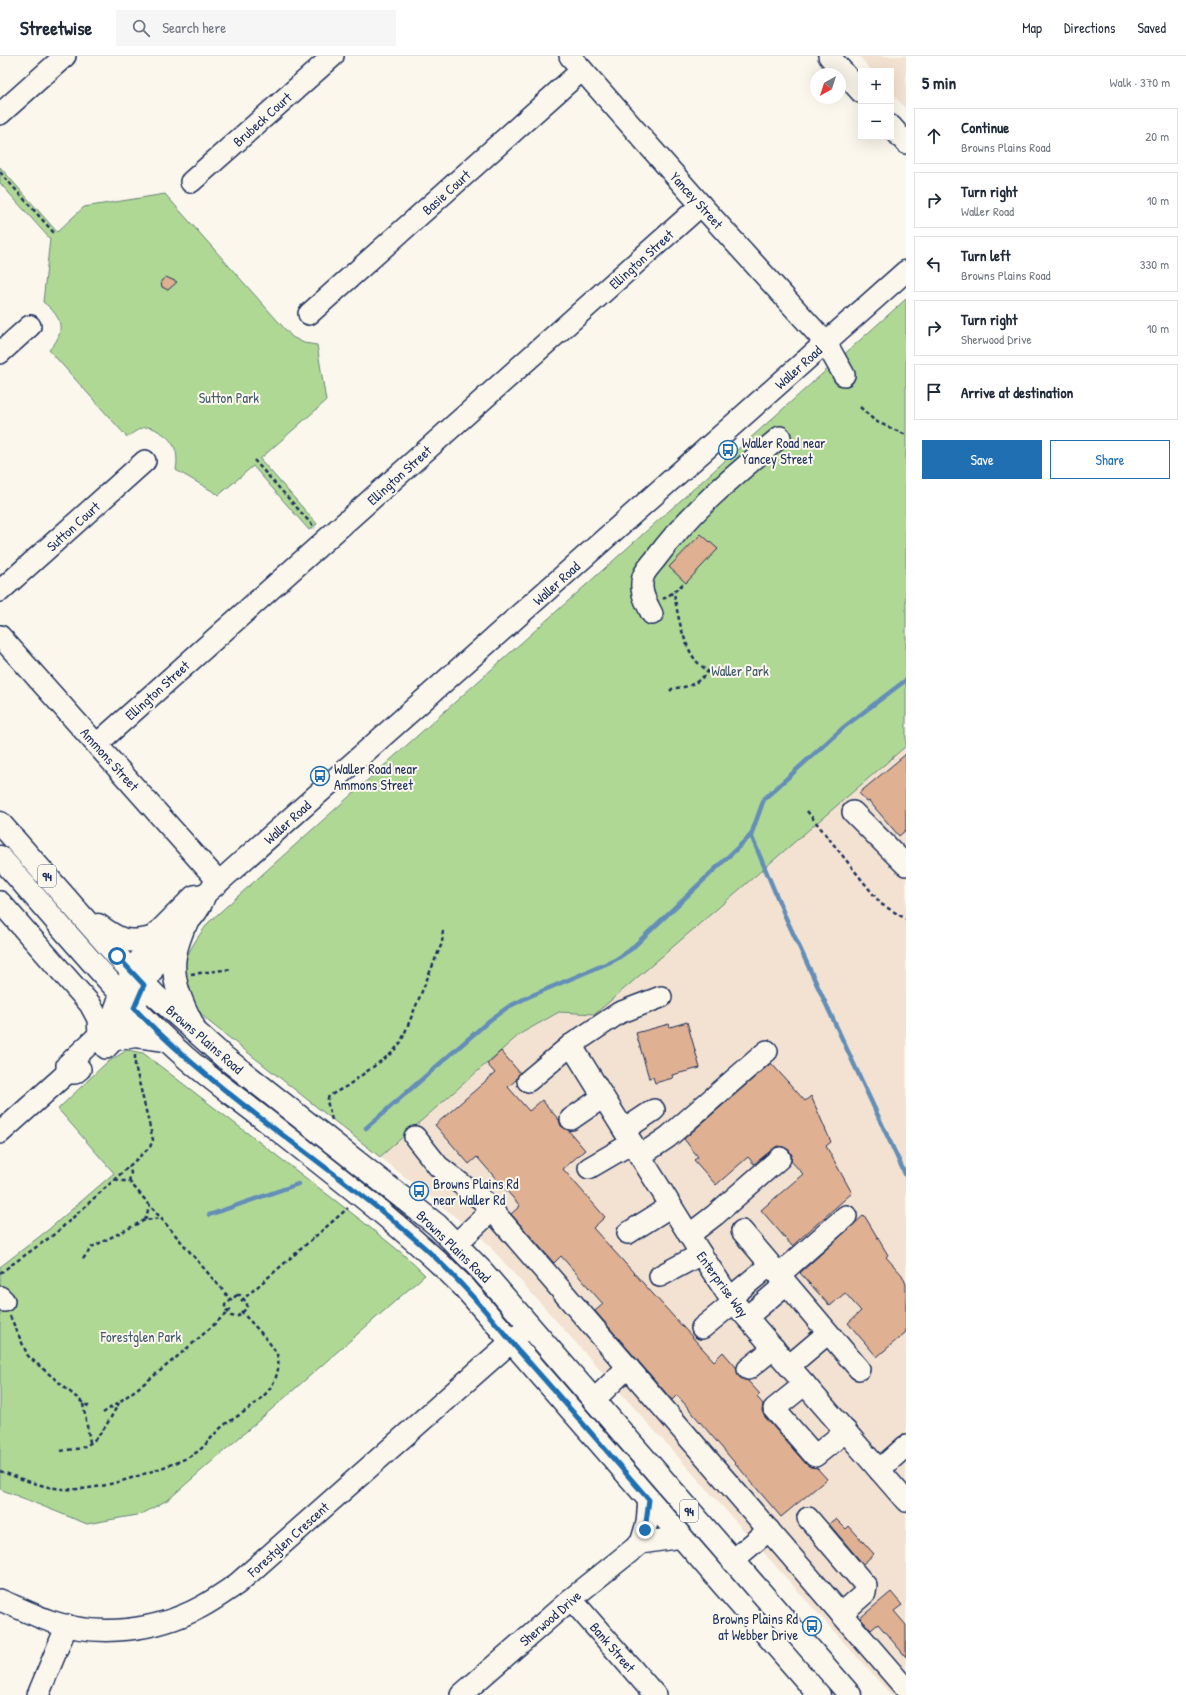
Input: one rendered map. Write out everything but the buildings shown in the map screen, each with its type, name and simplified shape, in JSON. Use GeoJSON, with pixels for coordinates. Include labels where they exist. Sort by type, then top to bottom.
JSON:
{"type":"FeatureCollection","features":[{"type":"Feature","properties":{"kind":"main road","name":"Browns Plains Road"},"geometry":{"type":"LineString","coordinates":[[0,823],[138,979],[199,1036],[437,1225],[456,1244],[482,1271],[595,1399],[732,1561],[850,1695]]}},
{"type":"Feature","properties":{"kind":"main road","name":"Browns Plains Road"},"geometry":{"type":"LineString","coordinates":[[0,857],[128,1000],[166,1040],[208,1076],[425,1248],[464,1286],[819,1695]]}},
{"type":"Feature","properties":{"kind":"main road"},"geometry":{"type":"LineString","coordinates":[[78,912],[124,941],[136,941],[152,938]]}},
{"type":"Feature","properties":{"kind":"main road"},"geometry":{"type":"LineString","coordinates":[[183,929],[175,955],[176,976],[180,1000],[199,1036]]}},
{"type":"Feature","properties":{"kind":"main road"},"geometry":{"type":"LineString","coordinates":[[107,1037],[136,1036],[166,1040]]}},
{"type":"Feature","properties":{"kind":"street"},"geometry":{"type":"LineString","coordinates":[[0,114],[65,56]]}},
{"type":"Feature","properties":{"kind":"street","name":"Brubeck Court"},"geometry":{"type":"LineString","coordinates":[[191,182],[332,56]]}},
{"type":"Feature","properties":{"kind":"street"},"geometry":{"type":"LineString","coordinates":[[829,56],[858,89]]}},
{"type":"Feature","properties":{"kind":"street","name":"Yancey Street"},"geometry":{"type":"LineString","coordinates":[[576,63],[701,206],[826,343],[844,375]]}},
{"type":"Feature","properties":{"kind":"street","name":"Basie Court"},"geometry":{"type":"LineString","coordinates":[[309,314],[576,63]]}},
{"type":"Feature","properties":{"kind":"street"},"geometry":{"type":"LineString","coordinates":[[894,129],[906,143]]}},
{"type":"Feature","properties":{"kind":"street","name":"Ellington Street"},"geometry":{"type":"LineString","coordinates":[[97,744],[701,206]]}},
{"type":"Feature","properties":{"kind":"street","name":"Waller Road"},"geometry":{"type":"LineString","coordinates":[[0,1132],[67,1072],[75,1073],[107,1037],[125,1027],[128,1000],[138,979],[152,938],[194,896],[212,888],[906,271]]}},
{"type":"Feature","properties":{"kind":"street"},"geometry":{"type":"LineString","coordinates":[[0,353],[30,326]]}},
{"type":"Feature","properties":{"kind":"street"},"geometry":{"type":"LineString","coordinates":[[650,610],[644,599],[641,588],[643,576],[673,536],[744,467],[780,437]]}},
{"type":"Feature","properties":{"kind":"street","name":"Sutton Court"},"geometry":{"type":"LineString","coordinates":[[0,591],[145,461]]}},
{"type":"Feature","properties":{"kind":"street","name":"Ammons Street"},"geometry":{"type":"LineString","coordinates":[[0,636],[97,744],[212,888]]}},
{"type":"Feature","properties":{"kind":"street"},"geometry":{"type":"LineString","coordinates":[[853,812],[906,865]]}},
{"type":"Feature","properties":{"kind":"street","name":"Waller Road"},"geometry":{"type":"LineString","coordinates":[[138,979],[166,950],[202,906],[212,888]]}},
{"type":"Feature","properties":{"kind":"street"},"geometry":{"type":"LineString","coordinates":[[0,902],[96,1013],[107,1037]]}},
{"type":"Feature","properties":{"kind":"street"},"geometry":{"type":"LineString","coordinates":[[528,1081],[571,1045],[619,1012],[661,997]]}},
{"type":"Feature","properties":{"kind":"street","name":"Enterprise Way"},"geometry":{"type":"LineString","coordinates":[[571,1045],[670,1206],[732,1300],[906,1501]]}},
{"type":"Feature","properties":{"kind":"street"},"geometry":{"type":"LineString","coordinates":[[589,1168],[632,1143],[668,1137],[768,1051]]}},
{"type":"Feature","properties":{"kind":"street"},"geometry":{"type":"LineString","coordinates":[[571,1119],[603,1097]]}},
{"type":"Feature","properties":{"kind":"street"},"geometry":{"type":"LineString","coordinates":[[632,1143],[654,1110]]}},
{"type":"Feature","properties":{"kind":"street"},"geometry":{"type":"LineString","coordinates":[[415,1137],[438,1166],[486,1203],[906,1689],[900,1695]]}},
{"type":"Feature","properties":{"kind":"street"},"geometry":{"type":"LineString","coordinates":[[689,1235],[715,1215],[780,1158]]}},
{"type":"Feature","properties":{"kind":"street"},"geometry":{"type":"LineString","coordinates":[[628,1233],[670,1206]]}},
{"type":"Feature","properties":{"kind":"street"},"geometry":{"type":"LineString","coordinates":[[456,1244],[492,1210]]}},
{"type":"Feature","properties":{"kind":"street"},"geometry":{"type":"LineString","coordinates":[[702,1328],[732,1300],[778,1274],[846,1216]]}},
{"type":"Feature","properties":{"kind":"street"},"geometry":{"type":"LineString","coordinates":[[742,1230],[859,1369]]}},
{"type":"Feature","properties":{"kind":"street"},"geometry":{"type":"LineString","coordinates":[[660,1276],[701,1254]]}},
{"type":"Feature","properties":{"kind":"street"},"geometry":{"type":"LineString","coordinates":[[747,1317],[778,1274]]}},
{"type":"Feature","properties":{"kind":"street","name":"Forestglen Crescent"},"geometry":{"type":"LineString","coordinates":[[0,1600],[51,1621],[99,1631],[136,1629],[170,1620],[207,1603],[237,1584],[529,1326]]}},
{"type":"Feature","properties":{"kind":"street"},"geometry":{"type":"LineString","coordinates":[[790,1366],[828,1333]]}},
{"type":"Feature","properties":{"kind":"street"},"geometry":{"type":"LineString","coordinates":[[748,1369],[774,1348]]}},
{"type":"Feature","properties":{"kind":"street"},"geometry":{"type":"LineString","coordinates":[[595,1399],[628,1367]]}},
{"type":"Feature","properties":{"kind":"street"},"geometry":{"type":"LineString","coordinates":[[805,1384],[774,1409],[815,1456],[846,1431]]}},
{"type":"Feature","properties":{"kind":"street"},"geometry":{"type":"LineString","coordinates":[[879,1470],[906,1446]]}},
{"type":"Feature","properties":{"kind":"street"},"geometry":{"type":"LineString","coordinates":[[649,1500],[647,1523],[641,1542],[682,1537]]}},
{"type":"Feature","properties":{"kind":"street"},"geometry":{"type":"LineString","coordinates":[[808,1518],[866,1586],[865,1592],[841,1614]]}},
{"type":"Feature","properties":{"kind":"street"},"geometry":{"type":"LineString","coordinates":[[732,1561],[769,1530]]}},
{"type":"Feature","properties":{"kind":"street","name":"Sherwood Drive"},"geometry":{"type":"LineString","coordinates":[[461,1695],[571,1599],[641,1542]]}},
{"type":"Feature","properties":{"kind":"street","name":"Bank Street"},"geometry":{"type":"LineString","coordinates":[[571,1599],[655,1695]]}},
{"type":"Feature","properties":{"kind":"street"},"geometry":{"type":"LineString","coordinates":[[38,1695],[67,1625]]}},
{"type":"Feature","properties":{"kind":"path"},"geometry":{"type":"LineString","coordinates":[[0,172],[55,234]]}},
{"type":"Feature","properties":{"kind":"path"},"geometry":{"type":"LineString","coordinates":[[860,407],[875,421],[906,436]]}},
{"type":"Feature","properties":{"kind":"path"},"geometry":{"type":"LineString","coordinates":[[254,460],[326,540]]}},
{"type":"Feature","properties":{"kind":"path"},"geometry":{"type":"LineString","coordinates":[[650,610],[685,582]]}},
{"type":"Feature","properties":{"kind":"path"},"geometry":{"type":"LineString","coordinates":[[670,691],[673,688],[685,688],[701,680],[708,671],[696,661],[686,639],[677,611],[674,592]]}},
{"type":"Feature","properties":{"kind":"path"},"geometry":{"type":"LineString","coordinates":[[807,812],[881,904],[906,919]]}},
{"type":"Feature","properties":{"kind":"path"},"geometry":{"type":"LineString","coordinates":[[333,1124],[327,1101],[329,1096],[334,1091],[347,1086],[392,1053],[402,1042],[442,943],[443,929]]}},
{"type":"Feature","properties":{"kind":"path"},"geometry":{"type":"LineString","coordinates":[[204,973],[232,969]]}},
{"type":"Feature","properties":{"kind":"path"},"geometry":{"type":"LineString","coordinates":[[0,1273],[56,1233],[150,1147],[153,1140],[135,1065],[135,1048]]}},
{"type":"Feature","properties":{"kind":"path"},"geometry":{"type":"LineString","coordinates":[[129,1166],[131,1173],[129,1180]]}},
{"type":"Feature","properties":{"kind":"path"},"geometry":{"type":"LineString","coordinates":[[115,1179],[121,1181],[129,1180]]}},
{"type":"Feature","properties":{"kind":"path"},"geometry":{"type":"LineString","coordinates":[[129,1180],[163,1218],[231,1300]]}},
{"type":"Feature","properties":{"kind":"path"},"geometry":{"type":"LineString","coordinates":[[145,1220],[150,1204]]}},
{"type":"Feature","properties":{"kind":"path"},"geometry":{"type":"LineString","coordinates":[[242,1300],[348,1208]]}},
{"type":"Feature","properties":{"kind":"path"},"geometry":{"type":"LineString","coordinates":[[83,1259],[92,1247],[145,1220],[163,1218]]}},
{"type":"Feature","properties":{"kind":"path"},"geometry":{"type":"LineString","coordinates":[[237,1295],[242,1300],[247,1303],[247,1308],[237,1317],[231,1316],[225,1309],[225,1305],[237,1295]]}},
{"type":"Feature","properties":{"kind":"path"},"geometry":{"type":"LineString","coordinates":[[2,1299],[28,1356],[83,1404],[90,1407]]}},
{"type":"Feature","properties":{"kind":"path"},"geometry":{"type":"LineString","coordinates":[[103,1413],[199,1338],[231,1309]]}},
{"type":"Feature","properties":{"kind":"path"},"geometry":{"type":"LineString","coordinates":[[0,1471],[37,1483],[63,1489],[82,1488],[128,1480],[184,1459],[197,1452],[222,1426],[256,1404],[267,1393],[276,1378],[279,1367],[278,1356],[242,1312]]}},
{"type":"Feature","properties":{"kind":"path"},"geometry":{"type":"LineString","coordinates":[[61,1450],[83,1447],[90,1443],[107,1426],[119,1402]]}},
{"type":"Feature","properties":{"kind":"path"},"geometry":{"type":"LineString","coordinates":[[83,1404],[90,1443]]}},
{"type":"Feature","properties":{"kind":"shaded area"},"geometry":{"type":"Polygon","coordinates":[[[859,56],[906,56],[906,109],[894,95],[894,68],[869,68],[859,56]]]}},
{"type":"Feature","properties":{"kind":"shaded area"},"geometry":{"type":"Polygon","coordinates":[[[906,746],[906,1695],[891,1695],[483,1239],[380,1157],[520,1034],[559,1012],[595,1013],[906,746]]]}},
{"type":"Feature","properties":{"kind":"green space","name":"Sutton Park"},"geometry":{"type":"Polygon","coordinates":[[[0,167],[57,232],[84,207],[165,194],[292,337],[304,343],[317,345],[326,401],[260,459],[317,524],[309,530],[253,466],[219,495],[176,470],[176,453],[168,438],[156,430],[147,427],[127,437],[49,350],[55,343],[60,331],[58,319],[43,302],[50,239],[0,183],[0,167]]]}},
{"type":"Feature","properties":{"kind":"green space","name":"Waller Park"},"geometry":{"type":"Polygon","coordinates":[[[906,299],[906,746],[595,1014],[559,1012],[520,1034],[380,1157],[208,1021],[196,1008],[186,995],[182,975],[187,956],[197,938],[209,922],[906,299]]]}},
{"type":"Feature","properties":{"kind":"green space","name":"Forestglen Park"},"geometry":{"type":"Polygon","coordinates":[[[127,1050],[143,1053],[362,1221],[404,1255],[425,1275],[169,1499],[142,1514],[87,1524],[0,1489],[0,1267],[48,1230],[114,1173],[58,1109],[105,1064],[127,1050]]]}},
{"type":"Feature","properties":{"kind":"waterway"},"geometry":{"type":"LineString","coordinates":[[906,680],[844,727],[764,799],[751,835],[785,916],[906,1176]]}},
{"type":"Feature","properties":{"kind":"waterway"},"geometry":{"type":"LineString","coordinates":[[366,1128],[490,1020],[508,1007],[615,960],[630,950],[751,835]]}},
{"type":"Feature","properties":{"kind":"waterway"},"geometry":{"type":"LineString","coordinates":[[209,1215],[298,1184]]}},
{"type":"Feature","properties":{"kind":"place","name":"Waller Road near Yancey Street"},"geometry":{"type":"Point","coordinates":[728,450]}},
{"type":"Feature","properties":{"kind":"place","name":"Waller Road near Ammons Street"},"geometry":{"type":"Point","coordinates":[320,776]}},
{"type":"Feature","properties":{"kind":"place","name":"Browns Plains Rd near Waller Rd"},"geometry":{"type":"Point","coordinates":[419,1191]}},
{"type":"Feature","properties":{"kind":"place","name":"Browns Plains Rd at Webber Drive"},"geometry":{"type":"Point","coordinates":[812,1626]}},
{"type":"Feature","properties":{"kind":"route"},"geometry":{"type":"LineString","coordinates":[[117,956],[144,985],[134,1008],[166,1040],[208,1076],[425,1248],[464,1286],[649,1500],[645,1530]]}}]}
